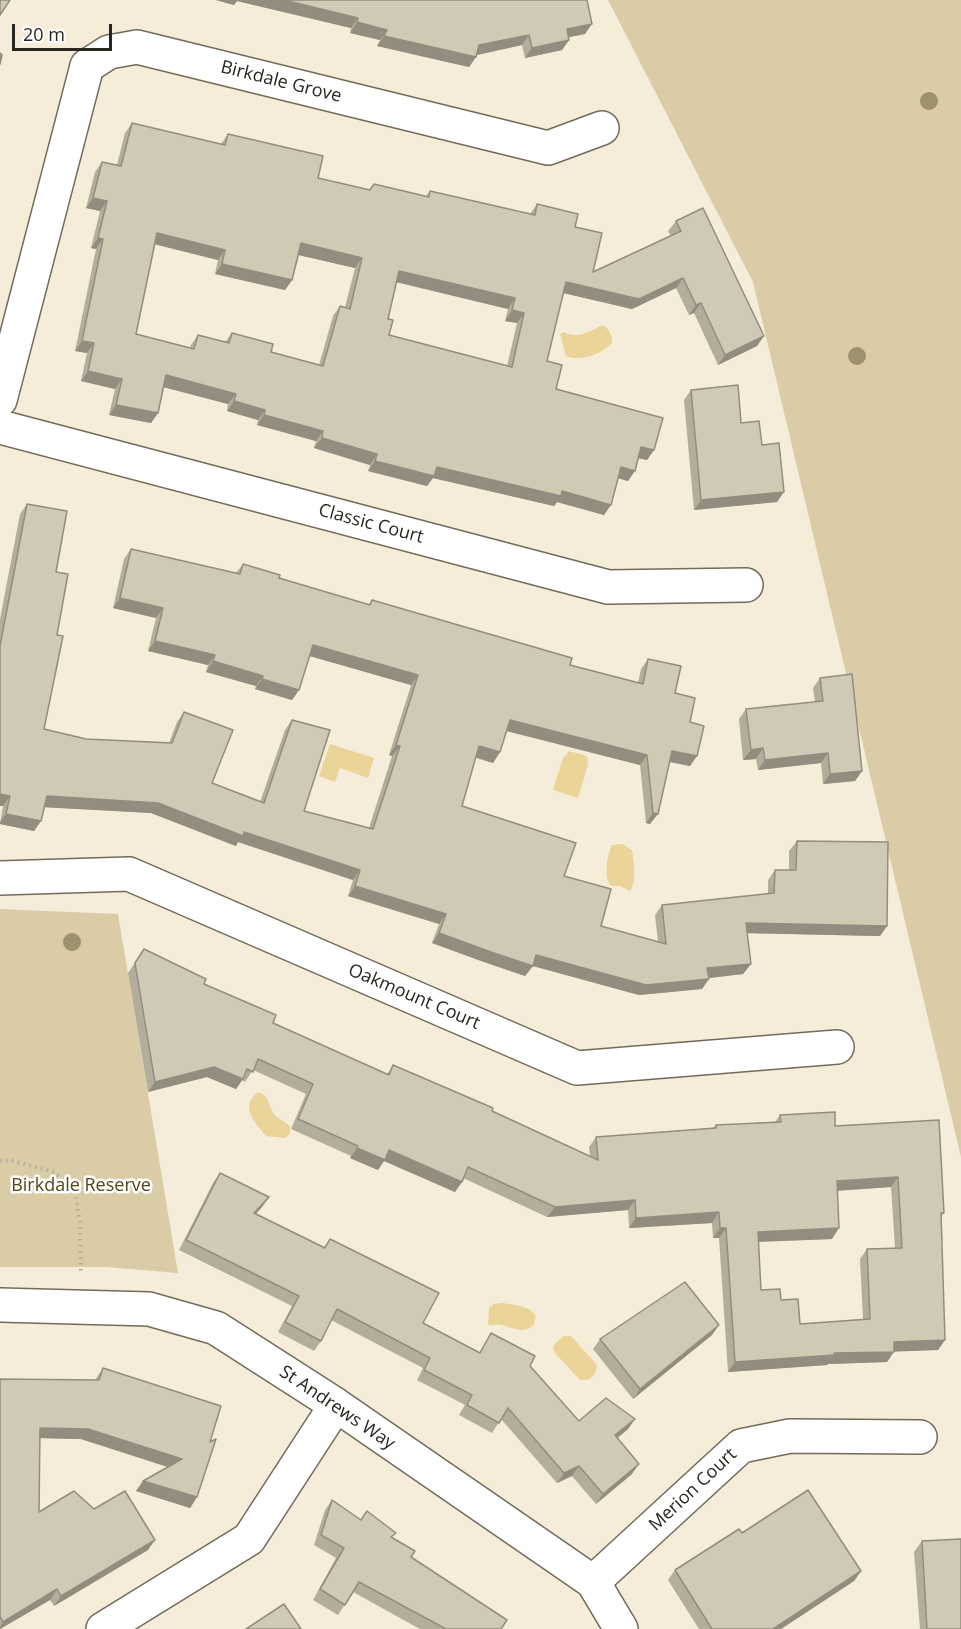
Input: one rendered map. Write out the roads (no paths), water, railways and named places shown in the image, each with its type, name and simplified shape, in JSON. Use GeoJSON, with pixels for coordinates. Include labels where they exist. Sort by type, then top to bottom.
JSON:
{"type":"FeatureCollection","features":[{"type":"Feature","properties":{"kind":"street","name":"Birkdale Grove"},"geometry":{"type":"LineString","coordinates":[[0,400],[87,66],[109,52],[137,47],[548,148],[602,128]]}},
{"type":"Feature","properties":{"kind":"street","name":"Classic Court"},"geometry":{"type":"LineString","coordinates":[[0,427],[608,587],[746,585]]}},
{"type":"Feature","properties":{"kind":"street","name":"Oakmount Court"},"geometry":{"type":"LineString","coordinates":[[0,878],[129,874],[577,1068],[837,1047]]}},
{"type":"Feature","properties":{"kind":"street","name":"St Andrews Way"},"geometry":{"type":"LineString","coordinates":[[0,1305],[149,1309],[216,1328],[336,1405],[593,1582],[621,1629]]}},
{"type":"Feature","properties":{"kind":"street"},"geometry":{"type":"LineString","coordinates":[[103,1629],[249,1539],[336,1405]]}},
{"type":"Feature","properties":{"kind":"street","name":"Merion Court"},"geometry":{"type":"LineString","coordinates":[[593,1582],[741,1446],[790,1436],[920,1437]]}},
{"type":"Feature","properties":{"kind":"park label","name":"Birkdale Reserve"},"geometry":{"type":"Point","coordinates":[81,1186]}}]}
